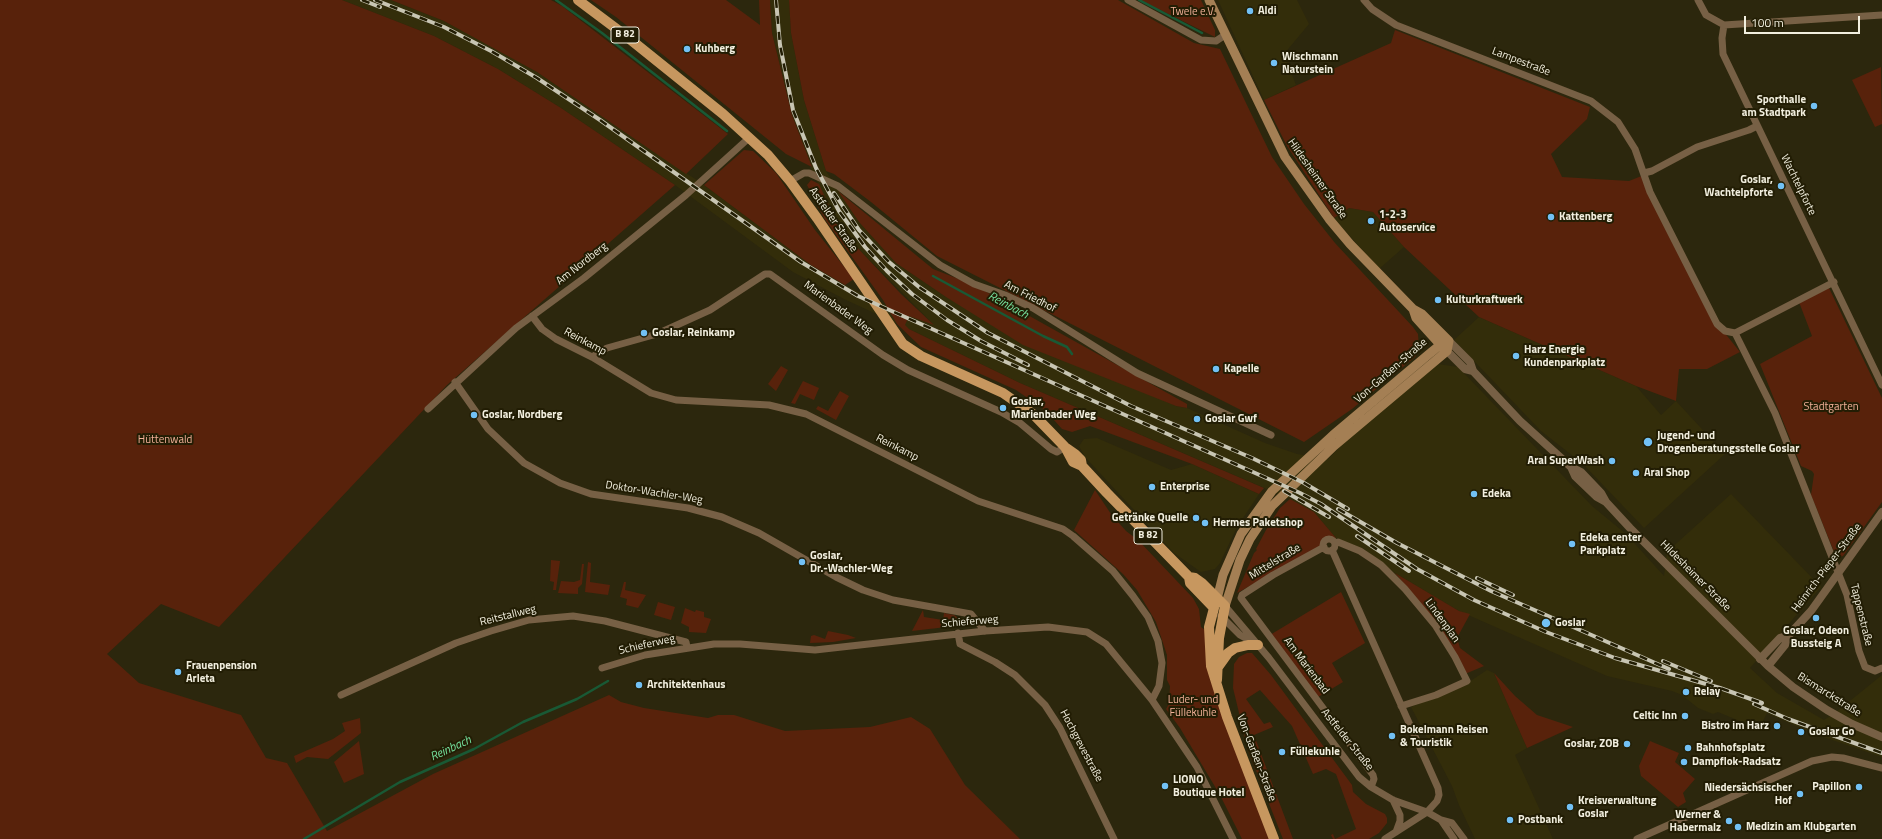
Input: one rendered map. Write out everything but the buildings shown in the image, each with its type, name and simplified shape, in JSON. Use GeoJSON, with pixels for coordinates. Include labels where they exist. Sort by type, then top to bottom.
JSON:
{"type":"FeatureCollection","features":[{"type":"Feature","properties":{"kind":"main road","name":"Astfelder Straße"},"geometry":{"type":"LineString","coordinates":[[578,0],[626,36],[750,137],[790,181],[903,344],[921,356],[1003,393],[1020,403],[1043,423],[1065,447],[1073,462],[1082,466],[1189,578],[1190,583],[1214,608]]}},
{"type":"Feature","properties":{"kind":"main road","name":"Hildesheimer Straße"},"geometry":{"type":"LineString","coordinates":[[1209,0],[1284,158],[1329,219],[1413,309],[1422,314],[1450,341]]}},
{"type":"Feature","properties":{"kind":"main road","name":"Hildesheimer Straße"},"geometry":{"type":"LineString","coordinates":[[1413,309],[1416,318],[1443,348]]}},
{"type":"Feature","properties":{"kind":"main road","name":"Von-Garßen-Straße"},"geometry":{"type":"LineString","coordinates":[[1217,684],[1222,617],[1225,606],[1240,560],[1250,539],[1272,506],[1334,446],[1450,341]]}},
{"type":"Feature","properties":{"kind":"main road","name":"Von-Garßen-Straße"},"geometry":{"type":"LineString","coordinates":[[1274,839],[1229,723],[1211,666],[1209,627],[1223,575],[1241,534],[1272,491],[1333,435],[1443,348]]}},
{"type":"Feature","properties":{"kind":"main road","name":"Astfelder Straße"},"geometry":{"type":"LineString","coordinates":[[1189,578],[1196,578],[1225,606]]}},
{"type":"Feature","properties":{"kind":"main road"},"geometry":{"type":"LineString","coordinates":[[1218,667],[1228,653],[1235,648],[1248,645],[1258,646]]}},
{"type":"Feature","properties":{"kind":"street"},"geometry":{"type":"LineString","coordinates":[[1128,0],[1201,40],[1216,41],[1226,35]]}},
{"type":"Feature","properties":{"kind":"street","name":"Lampestraße"},"geometry":{"type":"LineString","coordinates":[[1364,0],[1372,9],[1396,25],[1591,101],[1618,122],[1635,149],[1644,173]]}},
{"type":"Feature","properties":{"kind":"street"},"geometry":{"type":"LineString","coordinates":[[1698,0],[1706,15],[1724,25],[1882,15]]}},
{"type":"Feature","properties":{"kind":"street","name":"Wachtelpforte"},"geometry":{"type":"LineString","coordinates":[[1724,25],[1722,38],[1724,54],[1757,126],[1834,282],[1882,385]]}},
{"type":"Feature","properties":{"kind":"street"},"geometry":{"type":"LineString","coordinates":[[1757,126],[1750,130],[1697,147],[1652,171],[1644,173],[1658,210],[1717,324],[1725,331],[1735,333],[1834,282]]}},
{"type":"Feature","properties":{"kind":"street","name":"Am Nordberg"},"geometry":{"type":"LineString","coordinates":[[428,409],[455,382],[532,316],[584,278],[686,195],[750,137]]}},
{"type":"Feature","properties":{"kind":"street","name":"Am Friedhof"},"geometry":{"type":"LineString","coordinates":[[790,181],[804,173],[809,173],[838,186],[940,265],[974,284],[1005,295],[1033,308],[1137,374],[1271,435]]}},
{"type":"Feature","properties":{"kind":"street","name":"Marienbader Weg"},"geometry":{"type":"LineString","coordinates":[[592,357],[607,348],[658,334],[710,310],[765,274],[770,274],[883,355],[908,370],[1001,412],[1020,423],[1051,449],[1057,452],[1065,447]]}},
{"type":"Feature","properties":{"kind":"street","name":"Reinkamp"},"geometry":{"type":"LineString","coordinates":[[532,316],[542,329],[556,339],[592,357],[651,393],[676,400],[768,405],[806,414],[978,502],[1063,529],[1113,571],[1148,617],[1158,641],[1162,664],[1159,686],[1152,700]]}},
{"type":"Feature","properties":{"kind":"street"},"geometry":{"type":"LineString","coordinates":[[1735,333],[1775,412],[1838,574]]}},
{"type":"Feature","properties":{"kind":"street","name":"Hildesheimer Straße"},"geometry":{"type":"LineString","coordinates":[[1450,341],[1470,362],[1473,371],[1520,421],[1571,467],[1575,476],[1596,497],[1606,502],[1686,586],[1768,666]]}},
{"type":"Feature","properties":{"kind":"street","name":"Hildesheimer Straße"},"geometry":{"type":"LineString","coordinates":[[1443,348],[1465,369],[1473,371]]}},
{"type":"Feature","properties":{"kind":"street","name":"Doktor-Wachler-Weg"},"geometry":{"type":"LineString","coordinates":[[455,382],[488,429],[524,463],[560,483],[591,494],[688,508],[722,517],[758,533],[836,577],[863,590],[893,600],[971,614],[985,630]]}},
{"type":"Feature","properties":{"kind":"street","name":"Heinrich-Pieper-Straße"},"geometry":{"type":"LineString","coordinates":[[1768,666],[1785,644],[1788,636],[1811,611],[1882,512]]}},
{"type":"Feature","properties":{"kind":"street"},"geometry":{"type":"LineString","coordinates":[[1327,539],[1332,539],[1335,543],[1335,548],[1332,550],[1327,550],[1324,547],[1324,542],[1327,539]]}},
{"type":"Feature","properties":{"kind":"street","name":"Lindenplan"},"geometry":{"type":"LineString","coordinates":[[1335,543],[1338,542],[1360,551],[1381,566],[1405,589],[1435,626],[1455,657],[1467,681],[1436,695],[1402,706]]}},
{"type":"Feature","properties":{"kind":"street","name":"Mittelstraße"},"geometry":{"type":"LineString","coordinates":[[1241,598],[1242,594],[1324,547]]}},
{"type":"Feature","properties":{"kind":"street"},"geometry":{"type":"LineString","coordinates":[[1332,550],[1438,788],[1439,795],[1437,801],[1427,812],[1385,839]]}},
{"type":"Feature","properties":{"kind":"street","name":"Tappenstraße"},"geometry":{"type":"LineString","coordinates":[[1838,574],[1847,595],[1859,651],[1865,667],[1875,671],[1882,668]]}},
{"type":"Feature","properties":{"kind":"street","name":"Am Marienbad"},"geometry":{"type":"LineString","coordinates":[[1241,598],[1373,775],[1374,779],[1371,787]]}},
{"type":"Feature","properties":{"kind":"street","name":"Astfelder Straße"},"geometry":{"type":"LineString","coordinates":[[1225,606],[1279,671],[1359,777],[1371,787],[1393,800],[1427,812],[1452,824],[1464,839]]}},
{"type":"Feature","properties":{"kind":"street","name":"Astfelder Straße"},"geometry":{"type":"LineString","coordinates":[[1214,608],[1240,635],[1258,646]]}},
{"type":"Feature","properties":{"kind":"street","name":"Reitstallweg"},"geometry":{"type":"LineString","coordinates":[[341,695],[456,643],[529,620],[573,616],[605,621],[686,642],[687,648]]}},
{"type":"Feature","properties":{"kind":"street","name":"Schieferweg"},"geometry":{"type":"LineString","coordinates":[[602,668],[645,655],[714,644],[740,644],[814,650],[985,630],[1048,627],[1087,632],[1106,644],[1152,700],[1197,767],[1233,839]]}},
{"type":"Feature","properties":{"kind":"street","name":"Hochgrevestraße"},"geometry":{"type":"LineString","coordinates":[[958,633],[960,644],[995,662],[1015,675],[1045,704],[1060,728],[1114,839]]}},
{"type":"Feature","properties":{"kind":"street","name":"Heinrich-Pieper-Straße"},"geometry":{"type":"LineString","coordinates":[[1760,659],[1780,638],[1788,636]]}},
{"type":"Feature","properties":{"kind":"street","name":"Bismarckstraße"},"geometry":{"type":"LineString","coordinates":[[1768,666],[1793,687],[1820,705],[1852,724],[1882,737]]}},
{"type":"Feature","properties":{"kind":"street"},"geometry":{"type":"LineString","coordinates":[[1637,839],[1812,760],[1832,757],[1843,758],[1882,768]]}},
{"type":"Feature","properties":{"kind":"street"},"geometry":{"type":"LineString","coordinates":[[1393,800],[1400,815],[1400,821],[1396,832]]}},
{"type":"Feature","properties":{"kind":"street","name":"Astfelder Straße"},"geometry":{"type":"LineString","coordinates":[[1441,820],[1454,839]]}},
{"type":"Feature","properties":{"kind":"shaded area"},"geometry":{"type":"Polygon","coordinates":[[[342,0],[391,0],[444,21],[492,46],[537,72],[704,185],[811,265],[845,285],[881,303],[933,324],[853,243],[832,212],[810,167],[812,167],[792,115],[772,33],[770,0],[789,0],[791,33],[804,100],[826,171],[859,222],[896,263],[946,297],[1176,406],[1187,408],[1265,443],[1297,454],[1328,459],[1350,437],[1438,364],[1458,367],[1592,506],[1626,534],[1664,576],[1667,552],[1731,494],[1821,587],[1750,668],[1777,693],[1824,720],[1835,713],[1882,675],[1882,757],[1812,733],[1767,713],[1759,729],[1718,712],[1713,714],[1698,708],[1682,695],[1672,691],[1607,676],[1459,611],[1395,573],[1364,549],[1336,538],[1314,512],[1290,499],[1020,383],[844,299],[793,272],[675,185],[561,108],[498,69],[434,36],[342,0]]]}},
{"type":"Feature","properties":{"kind":"shaded area"},"geometry":{"type":"Polygon","coordinates":[[[1218,0],[1297,0],[1309,24],[1284,54],[1296,85],[1264,100],[1218,0]]]}},
{"type":"Feature","properties":{"kind":"shaded area"},"geometry":{"type":"Polygon","coordinates":[[[1349,208],[1373,212],[1404,247],[1379,269],[1334,218],[1349,208]]]}},
{"type":"Feature","properties":{"kind":"shaded area"},"geometry":{"type":"Polygon","coordinates":[[[1479,317],[1636,386],[1661,415],[1676,401],[1725,454],[1644,528],[1582,463],[1541,431],[1454,340],[1479,317]]]}},
{"type":"Feature","properties":{"kind":"shaded area"},"geometry":{"type":"Polygon","coordinates":[[[1097,438],[1171,470],[1192,464],[1259,494],[1237,527],[1220,563],[1215,569],[1201,572],[1174,553],[1085,457],[1079,446],[1084,439],[1097,438]]]}},
{"type":"Feature","properties":{"kind":"shaded area"},"geometry":{"type":"Polygon","coordinates":[[[1487,670],[1494,673],[1527,748],[1515,755],[1553,839],[1475,839],[1452,786],[1411,707],[1469,682],[1487,670]]]}},
{"type":"Feature","properties":{"kind":"green space","name":"Hüttenwald"},"geometry":{"type":"Polygon","coordinates":[[[0,0],[342,0],[434,36],[498,69],[561,108],[675,185],[447,385],[219,627],[161,604],[107,654],[139,683],[241,715],[266,758],[287,763],[327,831],[433,774],[609,695],[621,702],[644,708],[708,718],[718,715],[734,715],[785,731],[870,727],[911,717],[930,729],[965,785],[1020,839],[0,839],[0,0]]]}},
{"type":"Feature","properties":{"kind":"green space"},"geometry":{"type":"Polygon","coordinates":[[[391,0],[551,0],[562,6],[728,134],[686,174],[537,72],[444,21],[391,0]]]}},
{"type":"Feature","properties":{"kind":"green space"},"geometry":{"type":"Polygon","coordinates":[[[591,0],[726,0],[760,25],[759,0],[770,0],[772,33],[792,115],[812,167],[786,154],[616,17],[591,0]]]}},
{"type":"Feature","properties":{"kind":"green space"},"geometry":{"type":"Polygon","coordinates":[[[789,0],[1118,0],[1194,43],[1220,49],[1272,157],[1304,204],[1335,243],[1418,334],[1419,348],[1415,357],[1352,409],[1304,442],[937,256],[871,202],[834,174],[826,171],[804,100],[791,33],[789,0]]]}},
{"type":"Feature","properties":{"kind":"green space","name":"Twele e.V."},"geometry":{"type":"Polygon","coordinates":[[[1140,0],[1201,0],[1215,30],[1215,37],[1140,0]]]}},
{"type":"Feature","properties":{"kind":"green space","name":"Kattenberg"},"geometry":{"type":"Polygon","coordinates":[[[1395,30],[1590,107],[1587,119],[1551,154],[1562,177],[1629,181],[1644,175],[1720,327],[1740,352],[1707,369],[1679,369],[1676,401],[1636,386],[1479,317],[1404,247],[1373,212],[1349,208],[1334,218],[1287,146],[1264,100],[1391,43],[1395,30]]]}},
{"type":"Feature","properties":{"kind":"green space"},"geometry":{"type":"Polygon","coordinates":[[[1881,67],[1882,124],[1875,127],[1852,80],[1881,67]]]}},
{"type":"Feature","properties":{"kind":"green space"},"geometry":{"type":"Polygon","coordinates":[[[744,150],[753,151],[776,173],[815,230],[854,279],[845,285],[811,265],[704,185],[744,150]]]}},
{"type":"Feature","properties":{"kind":"green space"},"geometry":{"type":"Polygon","coordinates":[[[811,180],[819,184],[832,212],[853,243],[901,294],[934,325],[909,316],[905,325],[909,329],[1020,383],[1264,488],[1259,494],[1192,464],[1090,426],[1072,432],[1062,429],[1045,410],[1016,390],[921,347],[897,324],[883,300],[824,218],[807,185],[811,180]]]}},
{"type":"Feature","properties":{"kind":"green space"},"geometry":{"type":"Polygon","coordinates":[[[838,191],[933,269],[974,285],[1187,404],[1187,408],[1176,406],[1023,345],[946,297],[896,263],[859,222],[838,191]]]}},
{"type":"Feature","properties":{"kind":"green space","name":"Stadtgarten"},"geometry":{"type":"Polygon","coordinates":[[[1829,288],[1882,398],[1882,502],[1843,556],[1839,557],[1835,554],[1811,495],[1814,474],[1812,471],[1801,466],[1760,364],[1812,336],[1799,302],[1829,288]]]}},
{"type":"Feature","properties":{"kind":"green space"},"geometry":{"type":"Polygon","coordinates":[[[781,366],[788,370],[776,391],[768,384],[781,366]]]}},
{"type":"Feature","properties":{"kind":"green space"},"geometry":{"type":"Polygon","coordinates":[[[803,381],[819,388],[814,400],[800,394],[795,404],[791,403],[803,381]]]}},
{"type":"Feature","properties":{"kind":"green space"},"geometry":{"type":"Polygon","coordinates":[[[840,391],[849,396],[836,420],[816,409],[818,406],[828,411],[840,391]]]}},
{"type":"Feature","properties":{"kind":"green space","name":"Luder- und Füllekuhle"},"geometry":{"type":"Polygon","coordinates":[[[1095,490],[1111,514],[1193,598],[1199,609],[1201,627],[1205,630],[1207,663],[1271,839],[1242,839],[1220,795],[1180,728],[1166,709],[1169,704],[1170,686],[1167,680],[1167,655],[1156,622],[1137,590],[1123,574],[1074,530],[1095,490]]]}},
{"type":"Feature","properties":{"kind":"green space"},"geometry":{"type":"Polygon","coordinates":[[[1290,499],[1314,512],[1336,538],[1237,593],[1254,553],[1257,550],[1256,549],[1266,530],[1280,508],[1290,499]]]}},
{"type":"Feature","properties":{"kind":"green space"},"geometry":{"type":"Polygon","coordinates":[[[551,560],[560,561],[556,590],[553,590],[554,582],[550,581],[551,560]]]}},
{"type":"Feature","properties":{"kind":"green space"},"geometry":{"type":"Polygon","coordinates":[[[588,562],[591,563],[590,582],[610,585],[608,595],[585,592],[588,562]]]}},
{"type":"Feature","properties":{"kind":"green space"},"geometry":{"type":"Polygon","coordinates":[[[582,564],[584,564],[582,584],[578,588],[578,594],[558,593],[561,581],[574,582],[580,580],[582,564]]]}},
{"type":"Feature","properties":{"kind":"green space"},"geometry":{"type":"Polygon","coordinates":[[[1395,573],[1459,611],[1470,614],[1457,638],[1460,648],[1484,666],[1465,674],[1421,604],[1395,573]]]}},
{"type":"Feature","properties":{"kind":"green space"},"geometry":{"type":"Polygon","coordinates":[[[624,582],[626,582],[625,590],[646,595],[638,608],[626,605],[627,599],[620,597],[624,582]]]}},
{"type":"Feature","properties":{"kind":"green space"},"geometry":{"type":"Polygon","coordinates":[[[1341,592],[1365,643],[1332,663],[1343,682],[1318,697],[1270,635],[1341,592]]]}},
{"type":"Feature","properties":{"kind":"green space"},"geometry":{"type":"Polygon","coordinates":[[[658,602],[675,607],[671,620],[654,615],[658,602]]]}},
{"type":"Feature","properties":{"kind":"green space"},"geometry":{"type":"Polygon","coordinates":[[[685,608],[695,612],[696,610],[704,612],[704,617],[711,619],[706,633],[689,632],[689,627],[681,623],[685,608]]]}},
{"type":"Feature","properties":{"kind":"green space"},"geometry":{"type":"Polygon","coordinates":[[[923,610],[924,617],[943,620],[944,613],[954,615],[958,618],[958,623],[955,626],[912,631],[923,610]]]}},
{"type":"Feature","properties":{"kind":"green space"},"geometry":{"type":"Polygon","coordinates":[[[828,631],[856,638],[833,642],[810,643],[811,636],[814,635],[825,639],[828,631]]]}},
{"type":"Feature","properties":{"kind":"green space"},"geometry":{"type":"Polygon","coordinates":[[[1247,653],[1252,653],[1271,675],[1352,785],[1353,792],[1366,804],[1385,814],[1387,823],[1379,833],[1369,839],[1335,839],[1356,829],[1336,774],[1326,769],[1313,774],[1292,726],[1260,690],[1246,699],[1264,724],[1270,722],[1273,727],[1254,735],[1293,839],[1283,839],[1248,750],[1233,688],[1234,664],[1239,657],[1247,653]]]}},
{"type":"Feature","properties":{"kind":"green space"},"geometry":{"type":"Polygon","coordinates":[[[1494,673],[1515,696],[1537,715],[1573,727],[1527,748],[1494,673]]]}},
{"type":"Feature","properties":{"kind":"green space"},"geometry":{"type":"Polygon","coordinates":[[[360,718],[361,733],[328,759],[307,757],[296,763],[294,756],[333,739],[345,731],[342,723],[360,718]]]}},
{"type":"Feature","properties":{"kind":"green space"},"geometry":{"type":"Polygon","coordinates":[[[359,741],[364,774],[344,783],[334,762],[359,741]]]}},
{"type":"Feature","properties":{"kind":"green space"},"geometry":{"type":"Polygon","coordinates":[[[1650,741],[1679,753],[1675,762],[1695,779],[1683,793],[1686,802],[1678,807],[1641,776],[1639,766],[1650,741]]]}},
{"type":"Feature","properties":{"kind":"waterway"},"geometry":{"type":"LineString","coordinates":[[556,0],[602,33],[727,131]]}},
{"type":"Feature","properties":{"kind":"waterway"},"geometry":{"type":"LineString","coordinates":[[1139,0],[1202,33]]}},
{"type":"Feature","properties":{"kind":"waterway","name":"Reinbach"},"geometry":{"type":"LineString","coordinates":[[933,276],[1043,336],[1067,347],[1072,354]]}},
{"type":"Feature","properties":{"kind":"waterway","name":"Reinbach"},"geometry":{"type":"LineString","coordinates":[[304,839],[400,782],[474,749],[523,722],[577,699],[608,681]]}},
{"type":"Feature","properties":{"kind":"railway"},"geometry":{"type":"LineString","coordinates":[[362,0],[380,7]]}},
{"type":"Feature","properties":{"kind":"railway"},"geometry":{"type":"LineString","coordinates":[[375,0],[444,27],[491,51],[537,78],[600,120],[801,262],[858,296],[1300,493],[1321,504],[1417,569],[1474,600],[1546,632],[1615,658],[1720,688],[1762,703]]}},
{"type":"Feature","properties":{"kind":"railway"},"geometry":{"type":"LineString","coordinates":[[776,0],[780,45],[793,110],[816,168],[839,211],[865,247],[887,271],[912,294],[947,320],[981,341],[1028,365]]}},
{"type":"Feature","properties":{"kind":"railway"},"geometry":{"type":"LineString","coordinates":[[834,193],[859,230],[889,262],[919,287],[988,333],[1131,406],[1252,458],[1304,483],[1348,509]]}},
{"type":"Feature","properties":{"kind":"railway"},"geometry":{"type":"LineString","coordinates":[[1284,491],[1329,517]]}},
{"type":"Feature","properties":{"kind":"railway"},"geometry":{"type":"LineString","coordinates":[[1338,509],[1397,543],[1491,591],[1669,669]]}},
{"type":"Feature","properties":{"kind":"railway"},"geometry":{"type":"LineString","coordinates":[[1357,536],[1409,571]]}},
{"type":"Feature","properties":{"kind":"railway"},"geometry":{"type":"LineString","coordinates":[[1477,578],[1513,595]]}},
{"type":"Feature","properties":{"kind":"railway"},"geometry":{"type":"LineString","coordinates":[[1663,661],[1711,681]]}},
{"type":"Feature","properties":{"kind":"railway"},"geometry":{"type":"LineString","coordinates":[[1754,704],[1788,719],[1882,753]]}},
{"type":"Feature","properties":{"kind":"place","name":"Aldi"},"geometry":{"type":"Point","coordinates":[1250,11]}},
{"type":"Feature","properties":{"kind":"place","name":"Kuhberg"},"geometry":{"type":"Point","coordinates":[687,49]}},
{"type":"Feature","properties":{"kind":"place","name":"Wischmann Naturstein"},"geometry":{"type":"Point","coordinates":[1274,63]}},
{"type":"Feature","properties":{"kind":"place","name":"Sporthalle am Stadtpark"},"geometry":{"type":"Point","coordinates":[1814,106]}},
{"type":"Feature","properties":{"kind":"place","name":"Goslar, Wachtelpforte"},"geometry":{"type":"Point","coordinates":[1781,186]}},
{"type":"Feature","properties":{"kind":"place","name":"Kattenberg"},"geometry":{"type":"Point","coordinates":[1551,217]}},
{"type":"Feature","properties":{"kind":"place","name":"1-2-3 Autoservice"},"geometry":{"type":"Point","coordinates":[1371,221]}},
{"type":"Feature","properties":{"kind":"place","name":"Kulturkraftwerk"},"geometry":{"type":"Point","coordinates":[1438,300]}},
{"type":"Feature","properties":{"kind":"place","name":"Goslar, Reinkamp"},"geometry":{"type":"Point","coordinates":[644,333]}},
{"type":"Feature","properties":{"kind":"place","name":"Harz Energie Kundenparkplatz"},"geometry":{"type":"Point","coordinates":[1516,356]}},
{"type":"Feature","properties":{"kind":"place","name":"Kapelle"},"geometry":{"type":"Point","coordinates":[1216,369]}},
{"type":"Feature","properties":{"kind":"place","name":"Goslar, Marienbader Weg"},"geometry":{"type":"Point","coordinates":[1003,408]}},
{"type":"Feature","properties":{"kind":"place","name":"Goslar, Nordberg"},"geometry":{"type":"Point","coordinates":[474,415]}},
{"type":"Feature","properties":{"kind":"place","name":"Goslar Gwf"},"geometry":{"type":"Point","coordinates":[1197,419]}},
{"type":"Feature","properties":{"kind":"place","name":"Jugend- und Drogenberatungsstelle Goslar"},"geometry":{"type":"Point","coordinates":[1648,442]}},
{"type":"Feature","properties":{"kind":"place","name":"Aral SuperWash"},"geometry":{"type":"Point","coordinates":[1612,461]}},
{"type":"Feature","properties":{"kind":"place","name":"Aral Shop"},"geometry":{"type":"Point","coordinates":[1636,473]}},
{"type":"Feature","properties":{"kind":"place","name":"Enterprise"},"geometry":{"type":"Point","coordinates":[1152,487]}},
{"type":"Feature","properties":{"kind":"place","name":"Edeka"},"geometry":{"type":"Point","coordinates":[1474,494]}},
{"type":"Feature","properties":{"kind":"place","name":"Getränke Quelle"},"geometry":{"type":"Point","coordinates":[1196,518]}},
{"type":"Feature","properties":{"kind":"place","name":"Hermes Paketshop"},"geometry":{"type":"Point","coordinates":[1205,523]}},
{"type":"Feature","properties":{"kind":"place","name":"Edeka center Parkplatz"},"geometry":{"type":"Point","coordinates":[1572,544]}},
{"type":"Feature","properties":{"kind":"place","name":"Goslar, Dr.-Wachler-Weg"},"geometry":{"type":"Point","coordinates":[802,562]}},
{"type":"Feature","properties":{"kind":"place","name":"Goslar, Odeon Bussteig A"},"geometry":{"type":"Point","coordinates":[1816,618]}},
{"type":"Feature","properties":{"kind":"place","name":"Goslar"},"geometry":{"type":"Point","coordinates":[1546,623]}},
{"type":"Feature","properties":{"kind":"place","name":"Frauenpension Arleta"},"geometry":{"type":"Point","coordinates":[178,672]}},
{"type":"Feature","properties":{"kind":"place","name":"Architektenhaus"},"geometry":{"type":"Point","coordinates":[639,685]}},
{"type":"Feature","properties":{"kind":"place","name":"Relay"},"geometry":{"type":"Point","coordinates":[1686,692]}},
{"type":"Feature","properties":{"kind":"place","name":"Celtic Inn"},"geometry":{"type":"Point","coordinates":[1685,716]}},
{"type":"Feature","properties":{"kind":"place","name":"Bistro im Harz"},"geometry":{"type":"Point","coordinates":[1777,726]}},
{"type":"Feature","properties":{"kind":"place","name":"Goslar Go"},"geometry":{"type":"Point","coordinates":[1801,732]}},
{"type":"Feature","properties":{"kind":"place","name":"Bokelmann Reisen & Touristik"},"geometry":{"type":"Point","coordinates":[1392,736]}},
{"type":"Feature","properties":{"kind":"place","name":"Goslar, ZOB"},"geometry":{"type":"Point","coordinates":[1627,744]}},
{"type":"Feature","properties":{"kind":"place","name":"Bahnhofsplatz"},"geometry":{"type":"Point","coordinates":[1688,748]}},
{"type":"Feature","properties":{"kind":"place","name":"Füllekuhle"},"geometry":{"type":"Point","coordinates":[1282,752]}},
{"type":"Feature","properties":{"kind":"place","name":"Dampflok-Radsatz"},"geometry":{"type":"Point","coordinates":[1684,762]}},
{"type":"Feature","properties":{"kind":"place","name":"LIONO Boutique Hotel"},"geometry":{"type":"Point","coordinates":[1165,786]}},
{"type":"Feature","properties":{"kind":"place","name":"Papillon"},"geometry":{"type":"Point","coordinates":[1859,787]}},
{"type":"Feature","properties":{"kind":"place","name":"Niedersächsischer Hof"},"geometry":{"type":"Point","coordinates":[1800,794]}},
{"type":"Feature","properties":{"kind":"place","name":"Kreisverwaltung Goslar"},"geometry":{"type":"Point","coordinates":[1570,807]}},
{"type":"Feature","properties":{"kind":"place","name":"Postbank"},"geometry":{"type":"Point","coordinates":[1510,820]}},
{"type":"Feature","properties":{"kind":"place","name":"Werner & Habermalz"},"geometry":{"type":"Point","coordinates":[1729,821]}},
{"type":"Feature","properties":{"kind":"place","name":"Medizin am Klubgarten"},"geometry":{"type":"Point","coordinates":[1738,827]}}]}
